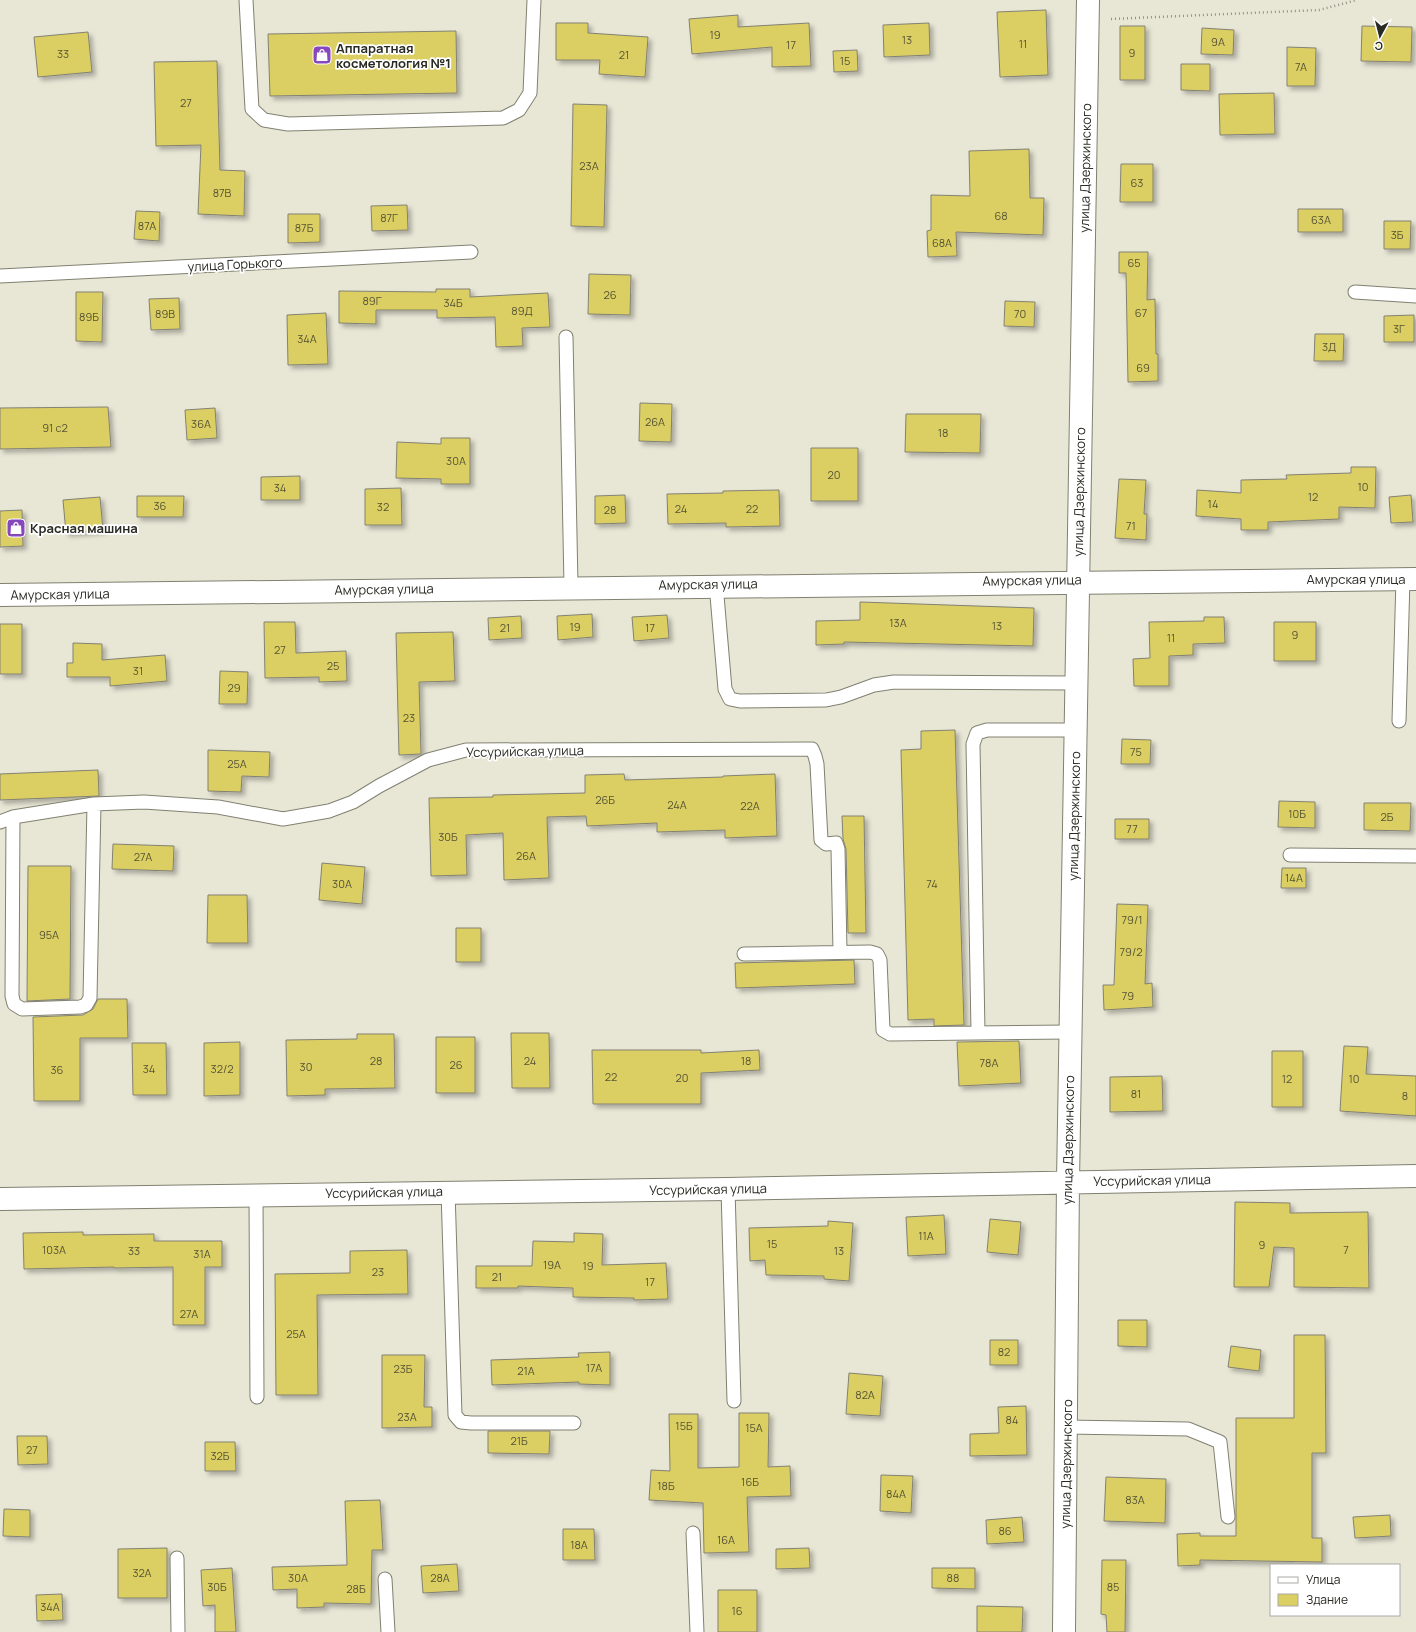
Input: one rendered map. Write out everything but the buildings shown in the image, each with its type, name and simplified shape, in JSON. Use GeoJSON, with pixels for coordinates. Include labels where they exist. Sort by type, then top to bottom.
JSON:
{"type":"FeatureCollection","features":[{"type":"Feature","properties":{"kind":"street","name":"улица Дзержинского"},"geometry":{"type":"LineString","coordinates":[[1064,1632],[1070,1032],[1088,10]]}},
{"type":"Feature","properties":{"kind":"street","name":"Амурская улица"},"geometry":{"type":"LineString","coordinates":[[0,595],[571,585],[1078,580],[1410,579]]}},
{"type":"Feature","properties":{"kind":"street","name":"Уссурийская улица"},"geometry":{"type":"LineString","coordinates":[[0,1199],[256,1194],[728,1189],[1068,1181],[1416,1176]]}},
{"type":"Feature","properties":{"kind":"lane"},"geometry":{"type":"LineString","coordinates":[[246,0],[252,109],[264,120],[288,124],[503,118],[519,110],[530,93],[534,0]]}},
{"type":"Feature","properties":{"kind":"lane","name":"улица Горького"},"geometry":{"type":"LineString","coordinates":[[0,276],[471,252]]}},
{"type":"Feature","properties":{"kind":"lane"},"geometry":{"type":"LineString","coordinates":[[1355,292],[1416,296]]}},
{"type":"Feature","properties":{"kind":"lane"},"geometry":{"type":"LineString","coordinates":[[566,337],[571,585]]}},
{"type":"Feature","properties":{"kind":"lane"},"geometry":{"type":"LineString","coordinates":[[1399,721],[1410,579]]}},
{"type":"Feature","properties":{"kind":"lane"},"geometry":{"type":"LineString","coordinates":[[716,584],[725,689],[730,699],[740,701],[826,700],[841,697],[874,685],[894,682],[1076,683]]}},
{"type":"Feature","properties":{"kind":"lane"},"geometry":{"type":"LineString","coordinates":[[978,1034],[973,744],[977,733],[987,730],[1075,730]]}},
{"type":"Feature","properties":{"kind":"lane","name":"Уссурийская улица"},"geometry":{"type":"LineString","coordinates":[[0,822],[13,817],[94,804],[144,802],[218,807],[283,819],[329,811],[353,802],[379,786],[428,760],[466,750],[812,749],[816,760],[821,840],[826,844],[836,843],[838,849],[840,952]]}},
{"type":"Feature","properties":{"kind":"lane"},"geometry":{"type":"LineString","coordinates":[[13,817],[12,996],[14,1004],[22,1009],[80,1007],[86,1005],[90,998],[94,804]]}},
{"type":"Feature","properties":{"kind":"lane"},"geometry":{"type":"LineString","coordinates":[[1290,855],[1416,856]]}},
{"type":"Feature","properties":{"kind":"lane"},"geometry":{"type":"LineString","coordinates":[[744,954],[870,952],[877,954],[880,960],[883,1030],[890,1034],[1070,1032]]}},
{"type":"Feature","properties":{"kind":"lane"},"geometry":{"type":"LineString","coordinates":[[728,1189],[734,1401]]}},
{"type":"Feature","properties":{"kind":"lane"},"geometry":{"type":"LineString","coordinates":[[448,1192],[455,1415],[461,1422],[471,1423],[574,1422]]}},
{"type":"Feature","properties":{"kind":"lane"},"geometry":{"type":"LineString","coordinates":[[256,1194],[257,1398]]}},
{"type":"Feature","properties":{"kind":"lane"},"geometry":{"type":"LineString","coordinates":[[1066,1427],[1188,1429],[1220,1442],[1228,1517]]}},
{"type":"Feature","properties":{"kind":"lane"},"geometry":{"type":"LineString","coordinates":[[693,1533],[697,1632]]}},
{"type":"Feature","properties":{"kind":"lane"},"geometry":{"type":"LineString","coordinates":[[177,1558],[178,1632]]}},
{"type":"Feature","properties":{"kind":"lane"},"geometry":{"type":"LineString","coordinates":[[385,1579],[388,1632]]}},
{"type":"Feature","properties":{"kind":"path"},"geometry":{"type":"LineString","coordinates":[[1088,10],[1319,10],[1357,0]]}},
{"type":"Feature","properties":{"kind":"place","name":"Аппаратная косметология №1"},"geometry":{"type":"Point","coordinates":[322,55]}},
{"type":"Feature","properties":{"kind":"place","name":"Красная машина"},"geometry":{"type":"Point","coordinates":[16,528]}}]}
